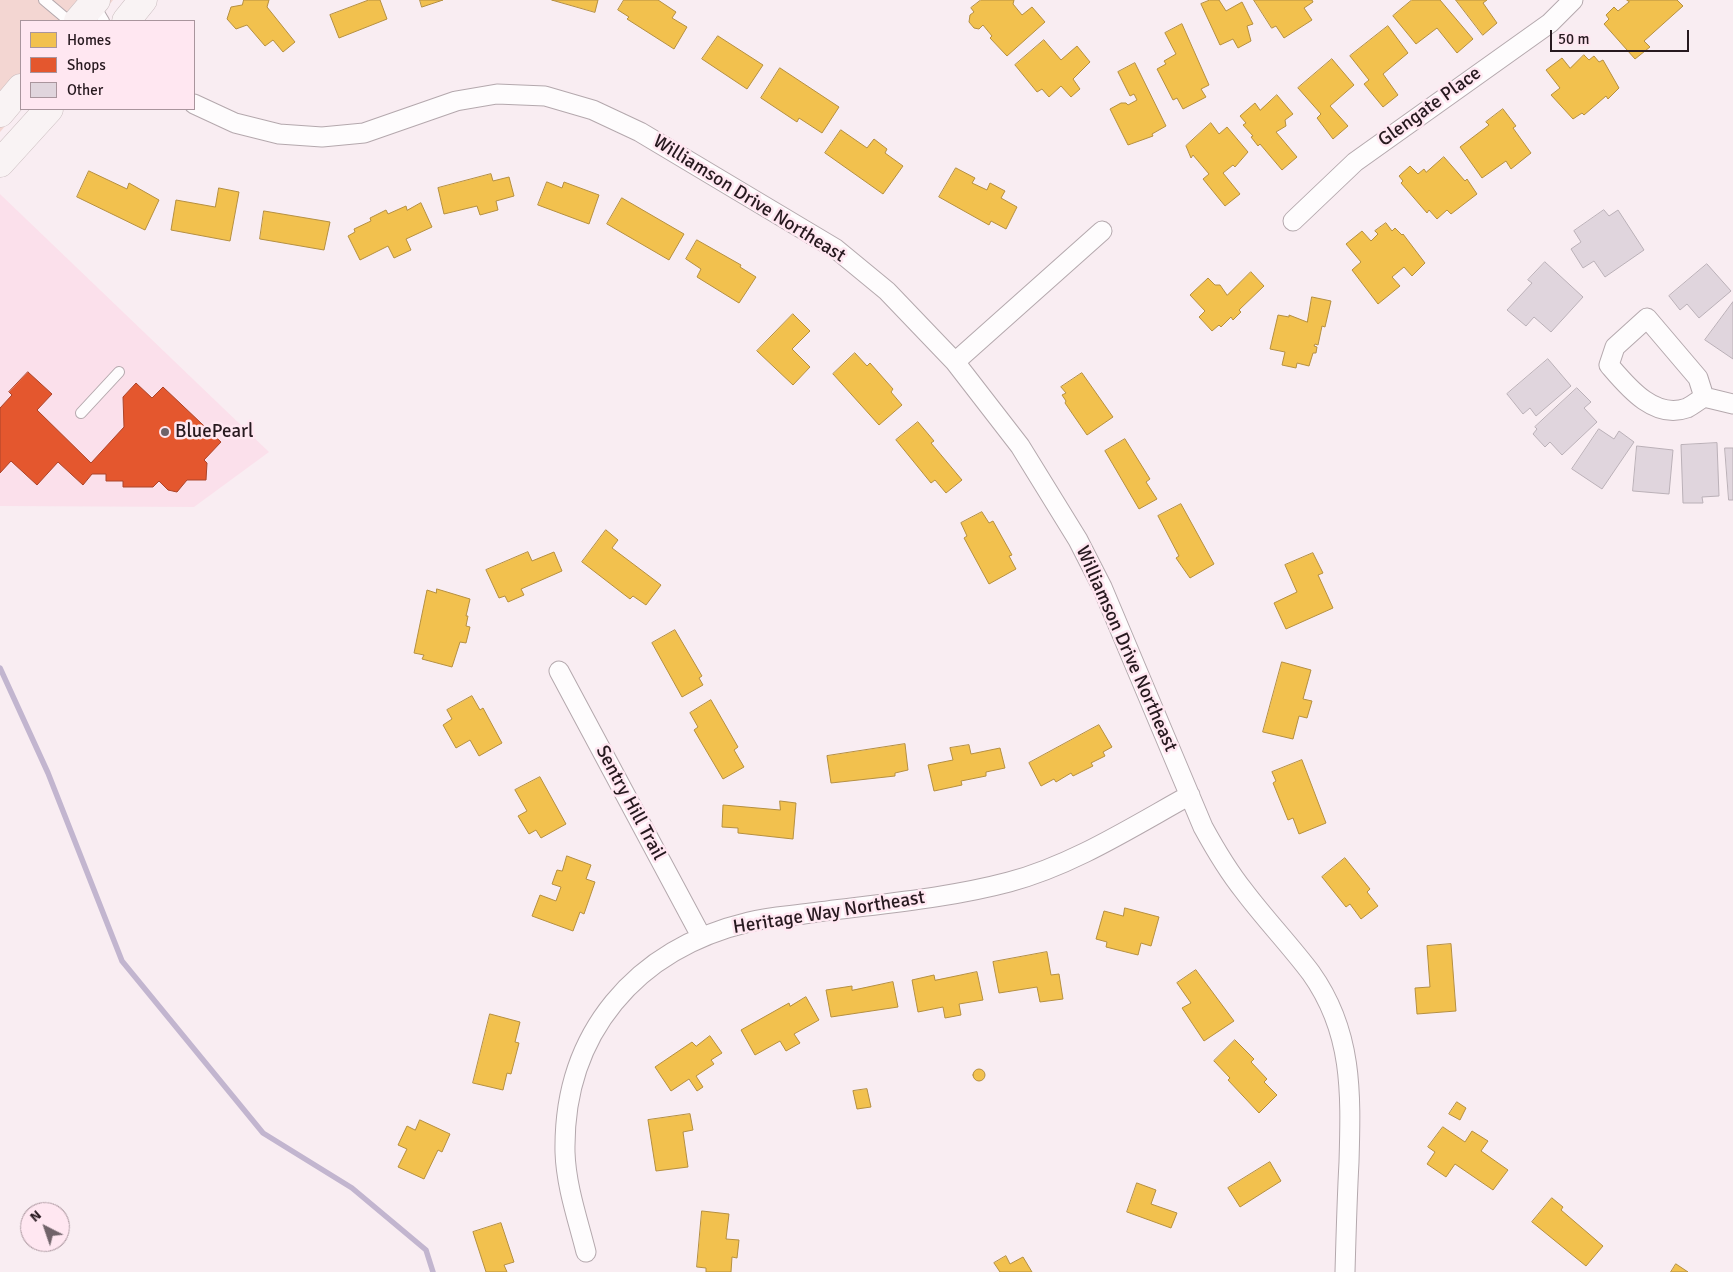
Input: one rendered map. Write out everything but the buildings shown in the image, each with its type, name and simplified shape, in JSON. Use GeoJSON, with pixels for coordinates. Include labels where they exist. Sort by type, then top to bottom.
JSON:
{"type":"FeatureCollection","features":[{"type":"Feature","properties":{"kind":"main road"},"geometry":{"type":"LineString","coordinates":[[127,20],[143,0]]}},
{"type":"Feature","properties":{"kind":"main road"},"geometry":{"type":"LineString","coordinates":[[0,113],[20,89]]}},
{"type":"Feature","properties":{"kind":"main road"},"geometry":{"type":"LineString","coordinates":[[0,163],[48,110]]}},
{"type":"Feature","properties":{"kind":"street","name":"Glengate Place"},"geometry":{"type":"LineString","coordinates":[[1293,221],[1355,162],[1550,23],[1573,0]]}},
{"type":"Feature","properties":{"kind":"street","name":"Williamson Drive Northeast"},"geometry":{"type":"LineString","coordinates":[[195,104],[235,123],[279,134],[322,137],[364,133],[456,101],[497,94],[545,96],[593,110],[640,132],[836,249],[887,291],[955,362],[1020,446],[1078,540],[1102,587],[1203,827],[1221,860],[1311,974],[1327,1000],[1340,1031],[1347,1061],[1351,1095],[1345,1272]]}},
{"type":"Feature","properties":{"kind":"street"},"geometry":{"type":"LineString","coordinates":[[955,362],[1102,231]]}},
{"type":"Feature","properties":{"kind":"street"},"geometry":{"type":"LineString","coordinates":[[1704,397],[1698,378],[1647,318],[1615,347],[1609,365],[1635,394],[1663,410],[1686,408],[1704,397],[1733,404]]}},
{"type":"Feature","properties":{"kind":"street","name":"Sentry Hill Trail"},"geometry":{"type":"LineString","coordinates":[[560,671],[700,936]]}},
{"type":"Feature","properties":{"kind":"street","name":"Heritage Way Northeast"},"geometry":{"type":"LineString","coordinates":[[586,1252],[570,1188],[565,1153],[567,1107],[578,1066],[598,1024],[626,988],[662,957],[700,936],[750,921],[971,891],[1011,881],[1086,852],[1190,795]]}},
{"type":"Feature","properties":{"kind":"lane"},"geometry":{"type":"LineString","coordinates":[[44,0],[68,20]]}},
{"type":"Feature","properties":{"kind":"lane"},"geometry":{"type":"LineString","coordinates":[[81,413],[119,372]]}},
{"type":"Feature","properties":{"kind":"shaded area"},"geometry":{"type":"Polygon","coordinates":[[[0,0],[113,0],[98,20],[20,20],[20,109],[0,132],[0,0]]]}},
{"type":"Feature","properties":{"kind":"shaded area"},"geometry":{"type":"Polygon","coordinates":[[[0,194],[269,452],[194,507],[0,506],[0,194]]]}},
{"type":"Feature","properties":{"kind":"waterway"},"geometry":{"type":"LineString","coordinates":[[0,668],[48,773],[122,961],[263,1133],[352,1188],[426,1250],[433,1272]]}},
{"type":"Feature","properties":{"kind":"place","name":"BluePearl"},"geometry":{"type":"Point","coordinates":[165,432]}}]}
